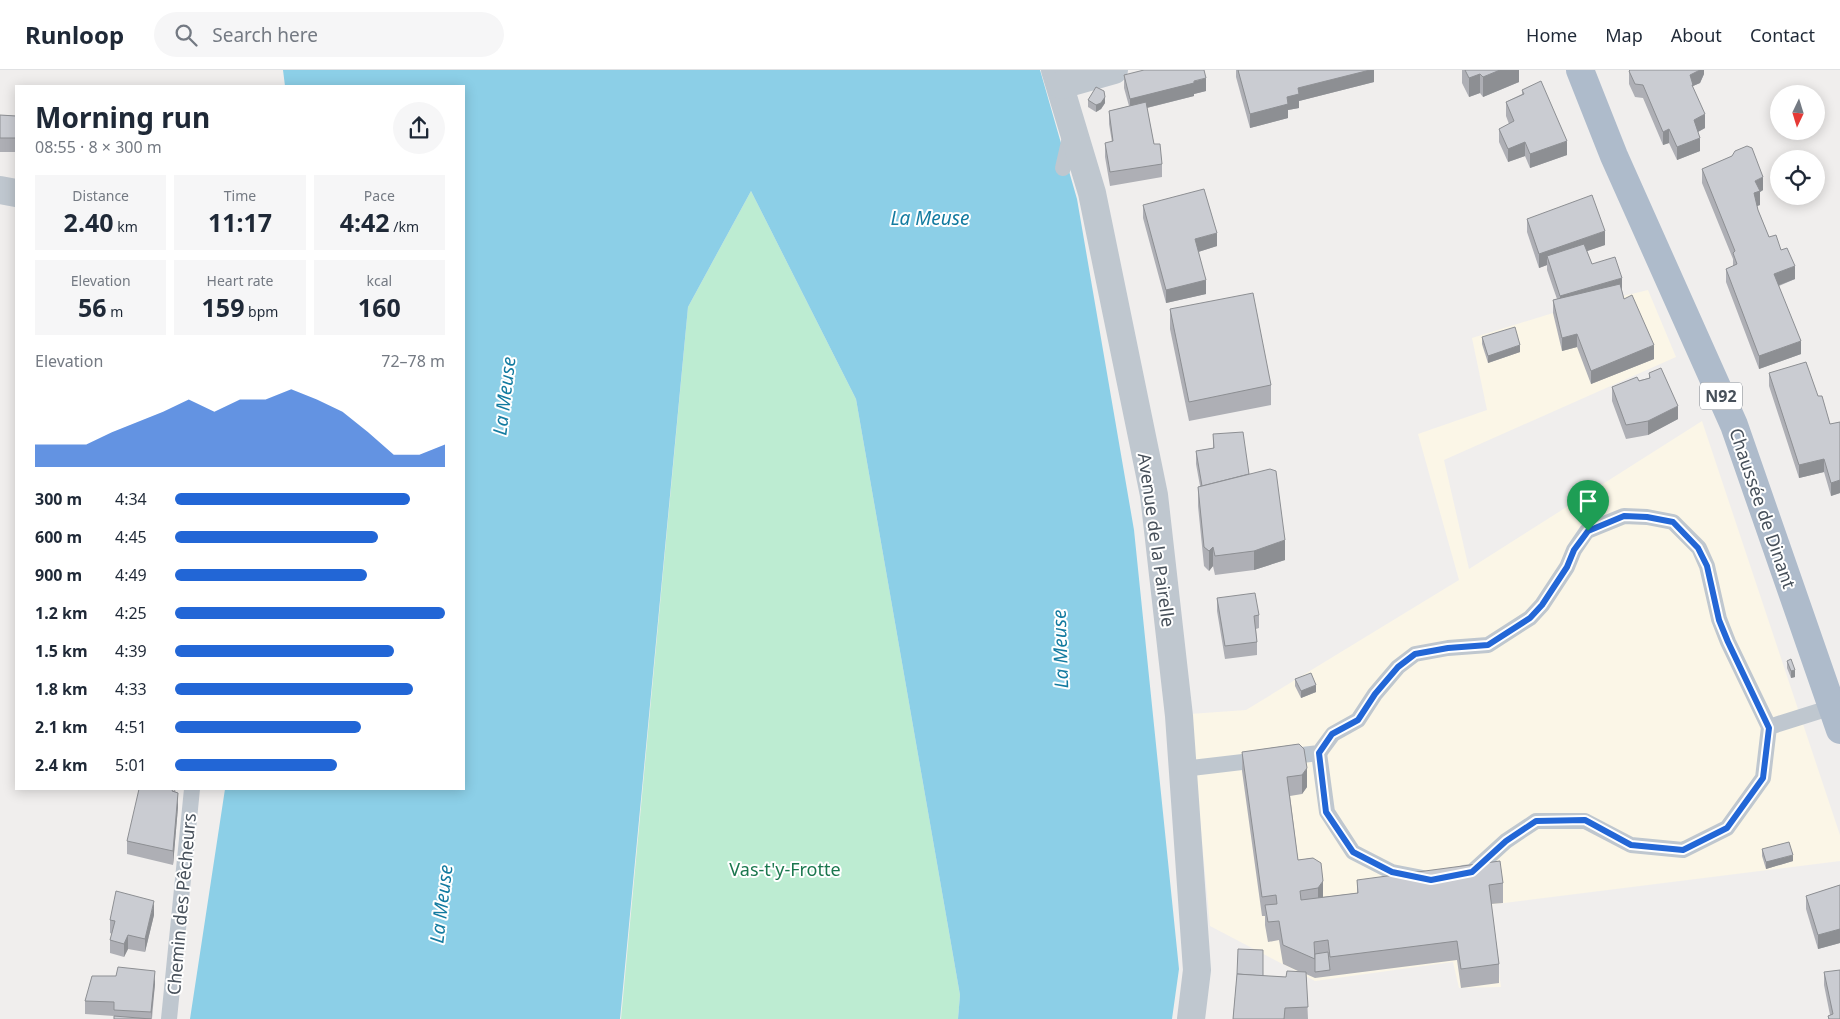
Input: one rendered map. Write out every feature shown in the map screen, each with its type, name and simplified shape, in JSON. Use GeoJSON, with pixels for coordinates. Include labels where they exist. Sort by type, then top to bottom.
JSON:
{"type":"FeatureCollection","features":[{"type":"Feature","properties":{"kind":"main road","name":"Chaussée de Dinant"},"geometry":{"type":"LineString","coordinates":[[1580,70],[1614,156],[1734,425],[1836,718]]}},
{"type":"Feature","properties":{"kind":"street"},"geometry":{"type":"LineString","coordinates":[[1058,77],[1114,70]]}},
{"type":"Feature","properties":{"kind":"street","name":"Avenue de la Pairelle"},"geometry":{"type":"LineString","coordinates":[[1058,77],[1092,193],[1154,495],[1179,716],[1183,769],[1197,970],[1191,1019]]}},
{"type":"Feature","properties":{"kind":"street"},"geometry":{"type":"LineString","coordinates":[[0,190],[15,193]]}},
{"type":"Feature","properties":{"kind":"lane"},"geometry":{"type":"LineString","coordinates":[[1063,168],[1073,126]]}},
{"type":"Feature","properties":{"kind":"lane"},"geometry":{"type":"LineString","coordinates":[[1624,516],[1647,517],[1673,522],[1698,548],[1707,566],[1719,620],[1769,728],[1763,778],[1727,828],[1683,850],[1631,845],[1585,820],[1536,821],[1506,841],[1472,872],[1431,880],[1392,872],[1353,852],[1326,812],[1319,753],[1332,734],[1358,720],[1375,694],[1398,667],[1415,654],[1448,648],[1488,645],[1530,618],[1542,605],[1567,567],[1574,550],[1588,531],[1624,516]]}},
{"type":"Feature","properties":{"kind":"lane"},"geometry":{"type":"LineString","coordinates":[[1769,728],[1836,718]]}},
{"type":"Feature","properties":{"kind":"lane"},"geometry":{"type":"LineString","coordinates":[[1183,769],[1319,753]]}},
{"type":"Feature","properties":{"kind":"lane","name":"Chemin des Pêcheurs"},"geometry":{"type":"LineString","coordinates":[[169,1019],[192,790]]}},
{"type":"Feature","properties":{"kind":"shaded area"},"geometry":{"type":"Polygon","coordinates":[[[1648,290],[1676,357],[1444,460],[1469,569],[1702,421],[1840,835],[1840,861],[1489,905],[1501,987],[1459,988],[1453,962],[1315,981],[1210,926],[1190,714],[1246,710],[1459,580],[1418,434],[1487,410],[1472,338],[1553,313],[1648,290]]]}},
{"type":"Feature","properties":{"kind":"green space","name":"Vas-t'y-Frotte"},"geometry":{"type":"Polygon","coordinates":[[[751,191],[856,399],[960,995],[958,1019],[621,1019],[688,307],[751,191]]]}},
{"type":"Feature","properties":{"kind":"water","name":"La Meuse"},"geometry":{"type":"Polygon","coordinates":[[[283,70],[1040,70],[1077,199],[1134,530],[1179,969],[1172,1019],[958,1019],[960,995],[856,399],[751,191],[688,307],[620,1019],[190,1019],[225,790],[465,790],[465,85],[285,85],[283,70]]]}},
{"type":"Feature","properties":{"kind":"building"},"geometry":{"type":"Polygon","coordinates":[[[1144,70],[1204,70],[1206,78],[1194,81],[1194,83],[1130,99],[1124,75],[1144,70]]]}},
{"type":"Feature","properties":{"kind":"building"},"geometry":{"type":"Polygon","coordinates":[[[1238,70],[1370,70],[1298,88],[1299,94],[1287,97],[1288,104],[1250,114],[1238,70]]]}},
{"type":"Feature","properties":{"kind":"building"},"geometry":{"type":"Polygon","coordinates":[[[1465,70],[1500,70],[1483,77],[1480,74],[1469,78],[1465,70]]]}},
{"type":"Feature","properties":{"kind":"building"},"geometry":{"type":"Polygon","coordinates":[[[1630,70],[1700,70],[1690,75],[1692,85],[1705,114],[1694,120],[1700,138],[1677,147],[1669,129],[1663,132],[1643,85],[1635,84],[1630,70]]]}},
{"type":"Feature","properties":{"kind":"building"},"geometry":{"type":"Polygon","coordinates":[[[1541,81],[1567,141],[1530,154],[1525,142],[1508,149],[1499,129],[1514,121],[1506,102],[1524,94],[1522,90],[1541,81]]]}},
{"type":"Feature","properties":{"kind":"building"},"geometry":{"type":"Polygon","coordinates":[[[1096,87],[1104,91],[1105,97],[1101,103],[1096,105],[1088,100],[1096,87]]]}},
{"type":"Feature","properties":{"kind":"building"},"geometry":{"type":"Polygon","coordinates":[[[1146,102],[1154,144],[1160,144],[1162,164],[1110,172],[1105,143],[1113,141],[1109,111],[1146,102]]]}},
{"type":"Feature","properties":{"kind":"building"},"geometry":{"type":"Polygon","coordinates":[[[0,115],[15,116],[15,138],[0,138],[0,115]]]}},
{"type":"Feature","properties":{"kind":"building"},"geometry":{"type":"Polygon","coordinates":[[[1747,146],[1752,148],[1763,177],[1755,181],[1760,191],[1754,193],[1758,210],[1769,237],[1776,235],[1781,250],[1787,248],[1795,266],[1774,274],[1801,341],[1759,356],[1726,269],[1737,264],[1733,253],[1735,251],[1702,169],[1732,156],[1735,151],[1747,146]]]}},
{"type":"Feature","properties":{"kind":"building"},"geometry":{"type":"Polygon","coordinates":[[[1204,189],[1217,233],[1195,239],[1206,280],[1166,290],[1143,205],[1204,189]]]}},
{"type":"Feature","properties":{"kind":"building"},"geometry":{"type":"Polygon","coordinates":[[[1592,195],[1605,231],[1539,254],[1527,219],[1592,195]]]}},
{"type":"Feature","properties":{"kind":"building"},"geometry":{"type":"Polygon","coordinates":[[[1584,244],[1592,264],[1615,257],[1622,278],[1560,296],[1547,256],[1584,244]]]}},
{"type":"Feature","properties":{"kind":"building"},"geometry":{"type":"Polygon","coordinates":[[[1620,284],[1624,299],[1632,295],[1654,345],[1591,371],[1577,334],[1562,338],[1553,300],[1620,284]]]}},
{"type":"Feature","properties":{"kind":"building"},"geometry":{"type":"Polygon","coordinates":[[[1253,293],[1271,385],[1189,402],[1170,309],[1253,293]]]}},
{"type":"Feature","properties":{"kind":"building"},"geometry":{"type":"Polygon","coordinates":[[[1515,327],[1520,345],[1488,356],[1482,337],[1515,327]]]}},
{"type":"Feature","properties":{"kind":"building"},"geometry":{"type":"Polygon","coordinates":[[[1806,362],[1818,396],[1822,396],[1830,424],[1840,422],[1840,480],[1831,483],[1824,459],[1799,465],[1769,373],[1806,362]]]}},
{"type":"Feature","properties":{"kind":"building"},"geometry":{"type":"Polygon","coordinates":[[[1661,368],[1678,406],[1648,421],[1626,425],[1612,387],[1637,377],[1639,381],[1650,378],[1649,373],[1661,368]]]}},
{"type":"Feature","properties":{"kind":"building"},"geometry":{"type":"Polygon","coordinates":[[[1243,432],[1249,474],[1202,486],[1196,451],[1214,448],[1213,434],[1243,432]]]}},
{"type":"Feature","properties":{"kind":"building"},"geometry":{"type":"Polygon","coordinates":[[[1270,469],[1276,471],[1285,540],[1254,551],[1215,556],[1213,547],[1209,551],[1204,547],[1198,487],[1270,469]]]}},
{"type":"Feature","properties":{"kind":"building"},"geometry":{"type":"Polygon","coordinates":[[[1255,593],[1259,615],[1254,616],[1257,642],[1225,646],[1217,598],[1255,593]]]}},
{"type":"Feature","properties":{"kind":"building"},"geometry":{"type":"Polygon","coordinates":[[[1791,659],[1795,670],[1791,671],[1787,661],[1791,659]]]}},
{"type":"Feature","properties":{"kind":"building"},"geometry":{"type":"Polygon","coordinates":[[[1311,673],[1316,685],[1301,691],[1295,679],[1311,673]]]}},
{"type":"Feature","properties":{"kind":"building"},"geometry":{"type":"Polygon","coordinates":[[[1299,744],[1304,749],[1307,768],[1302,775],[1287,777],[1298,860],[1313,858],[1321,863],[1323,881],[1318,888],[1300,891],[1301,900],[1358,893],[1357,880],[1500,861],[1503,883],[1489,885],[1499,964],[1461,969],[1457,941],[1330,957],[1328,940],[1314,942],[1315,959],[1283,945],[1279,921],[1268,922],[1265,905],[1277,904],[1276,895],[1262,897],[1242,752],[1299,744]]]}},
{"type":"Feature","properties":{"kind":"building"},"geometry":{"type":"Polygon","coordinates":[[[139,790],[172,790],[178,793],[173,851],[127,841],[139,790]]]}},
{"type":"Feature","properties":{"kind":"building"},"geometry":{"type":"Polygon","coordinates":[[[1789,842],[1793,855],[1766,862],[1762,849],[1789,842]]]}},
{"type":"Feature","properties":{"kind":"building"},"geometry":{"type":"Polygon","coordinates":[[[1840,885],[1840,929],[1818,935],[1806,896],[1840,885]]]}},
{"type":"Feature","properties":{"kind":"building"},"geometry":{"type":"Polygon","coordinates":[[[116,891],[154,901],[145,939],[128,935],[124,944],[110,940],[115,921],[110,920],[116,891]]]}},
{"type":"Feature","properties":{"kind":"building"},"geometry":{"type":"Polygon","coordinates":[[[1238,949],[1263,950],[1263,976],[1237,974],[1238,949]]]}},
{"type":"Feature","properties":{"kind":"building"},"geometry":{"type":"Polygon","coordinates":[[[1328,952],[1330,970],[1315,972],[1315,954],[1328,952]]]}},
{"type":"Feature","properties":{"kind":"building"},"geometry":{"type":"Polygon","coordinates":[[[118,967],[155,971],[151,1012],[114,1010],[114,1002],[85,1001],[92,976],[116,976],[118,967]]]}},
{"type":"Feature","properties":{"kind":"building"},"geometry":{"type":"Polygon","coordinates":[[[1840,970],[1840,1019],[1829,1019],[1828,1016],[1833,1014],[1824,972],[1840,970]]]}},
{"type":"Feature","properties":{"kind":"building"},"geometry":{"type":"Polygon","coordinates":[[[1287,971],[1306,972],[1308,1007],[1285,1008],[1284,1019],[1233,1019],[1237,974],[1286,977],[1287,971]]]}},
{"type":"Feature","properties":{"kind":"building"},"geometry":{"type":"Polygon","coordinates":[[[114,1016],[151,1019],[114,1019],[114,1016]]]}},
{"type":"Feature","properties":{"kind":"route"},"geometry":{"type":"LineString","coordinates":[[1624,516],[1647,517],[1673,522],[1698,548],[1707,566],[1719,620],[1769,728],[1763,778],[1727,828],[1683,850],[1631,845],[1585,820],[1536,821],[1506,841],[1472,872],[1431,880],[1392,872],[1353,852],[1326,812],[1319,753],[1332,734],[1358,720],[1375,694],[1398,667],[1415,654],[1448,648],[1488,645],[1530,618],[1542,605],[1567,567],[1574,550],[1588,531],[1603,523],[1624,516]]}}]}
